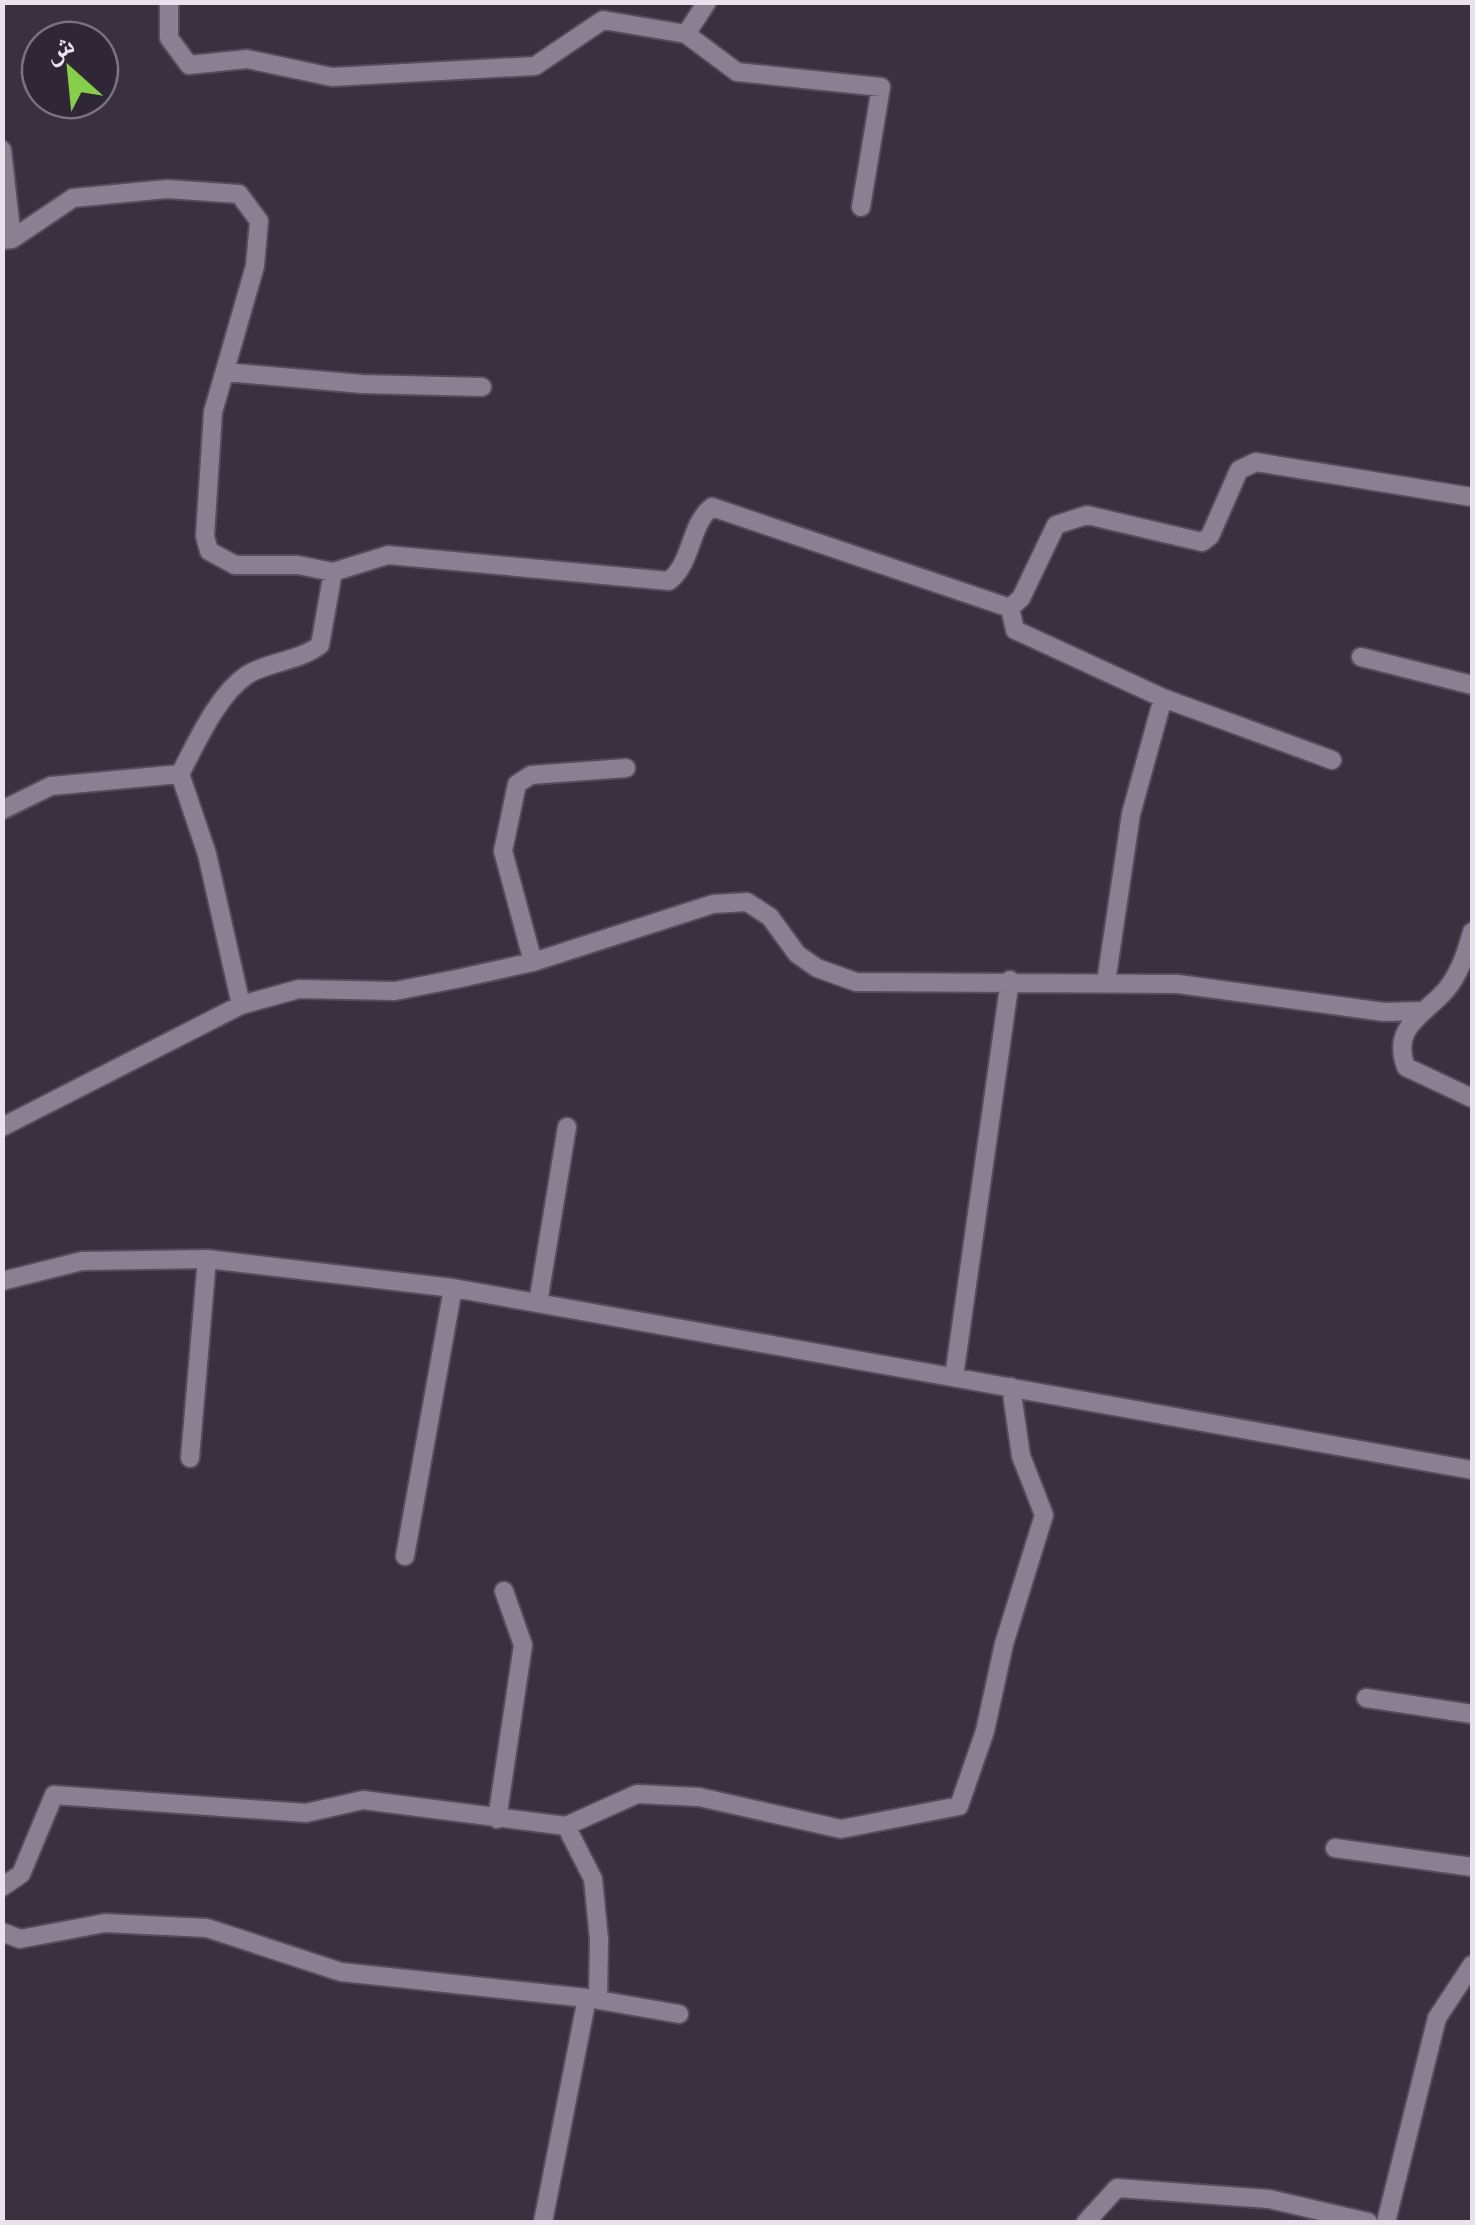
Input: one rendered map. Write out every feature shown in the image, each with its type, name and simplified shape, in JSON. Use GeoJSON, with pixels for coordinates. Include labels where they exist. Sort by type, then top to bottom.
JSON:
{"type":"FeatureCollection","features":[{"type":"Feature","properties":{"kind":"street"},"geometry":{"type":"LineString","coordinates":[[169,2],[169,38],[188,65],[247,59],[332,77],[535,66],[603,20],[686,34],[736,72],[880,87],[862,207]]}},
{"type":"Feature","properties":{"kind":"street"},"geometry":{"type":"LineString","coordinates":[[686,34],[707,2]]}},
{"type":"Feature","properties":{"kind":"street"},"geometry":{"type":"LineString","coordinates":[[2,150],[7,240],[72,198],[167,189],[239,194],[258,221],[255,266],[213,412],[205,536],[209,551],[236,565],[298,564],[333,572],[388,555],[669,582],[682,570],[703,514],[712,507],[1010,608]]}},
{"type":"Feature","properties":{"kind":"street"},"geometry":{"type":"LineString","coordinates":[[226,372],[362,384],[482,387]]}},
{"type":"Feature","properties":{"kind":"street"},"geometry":{"type":"LineString","coordinates":[[1010,608],[1020,598],[1056,525],[1087,515],[1202,542],[1210,536],[1239,470],[1256,462],[1472,497]]}},
{"type":"Feature","properties":{"kind":"street"},"geometry":{"type":"LineString","coordinates":[[241,1005],[207,854],[180,774],[226,697],[247,675],[304,657],[320,645],[333,572]]}},
{"type":"Feature","properties":{"kind":"street"},"geometry":{"type":"LineString","coordinates":[[1010,608],[1015,630],[1163,698],[1332,760]]}},
{"type":"Feature","properties":{"kind":"street"},"geometry":{"type":"LineString","coordinates":[[1362,657],[1472,685]]}},
{"type":"Feature","properties":{"kind":"street"},"geometry":{"type":"LineString","coordinates":[[1106,982],[1130,814],[1163,698]]}},
{"type":"Feature","properties":{"kind":"street"},"geometry":{"type":"LineString","coordinates":[[532,962],[503,851],[517,784],[531,775],[626,768]]}},
{"type":"Feature","properties":{"kind":"street"},"geometry":{"type":"LineString","coordinates":[[2,810],[51,786],[180,774]]}},
{"type":"Feature","properties":{"kind":"street"},"geometry":{"type":"LineString","coordinates":[[2,1127],[241,1005],[298,988],[394,991],[532,962],[713,904],[747,902],[770,917],[796,954],[817,968],[856,982],[1178,984],[1384,1012],[1419,1011]]}},
{"type":"Feature","properties":{"kind":"street"},"geometry":{"type":"LineString","coordinates":[[1472,932],[1463,963],[1445,991],[1406,1027],[1400,1051],[1406,1067],[1472,1098]]}},
{"type":"Feature","properties":{"kind":"street"},"geometry":{"type":"LineString","coordinates":[[954,1377],[1010,980]]}},
{"type":"Feature","properties":{"kind":"street"},"geometry":{"type":"LineString","coordinates":[[538,1304],[567,1128]]}},
{"type":"Feature","properties":{"kind":"street"},"geometry":{"type":"LineString","coordinates":[[2,1282],[82,1262],[207,1259],[454,1288],[1472,1470]]}},
{"type":"Feature","properties":{"kind":"street"},"geometry":{"type":"LineString","coordinates":[[190,1458],[207,1259]]}},
{"type":"Feature","properties":{"kind":"street"},"geometry":{"type":"LineString","coordinates":[[405,1556],[454,1288]]}},
{"type":"Feature","properties":{"kind":"street"},"geometry":{"type":"LineString","coordinates":[[2,1886],[21,1874],[54,1794],[306,1813],[363,1800],[566,1826],[637,1794],[700,1798],[840,1829],[960,1806],[985,1731],[1004,1644],[1044,1515],[1022,1456],[1011,1387]]}},
{"type":"Feature","properties":{"kind":"street"},"geometry":{"type":"LineString","coordinates":[[497,1819],[522,1646],[504,1591]]}},
{"type":"Feature","properties":{"kind":"street"},"geometry":{"type":"LineString","coordinates":[[1366,1698],[1472,1714]]}},
{"type":"Feature","properties":{"kind":"street"},"geometry":{"type":"LineString","coordinates":[[544,2222],[593,1999],[593,1879],[566,1826]]}},
{"type":"Feature","properties":{"kind":"street"},"geometry":{"type":"LineString","coordinates":[[1335,1848],[1472,1867]]}},
{"type":"Feature","properties":{"kind":"street"},"geometry":{"type":"LineString","coordinates":[[2,1932],[20,1939],[105,1923],[207,1928],[341,1972],[593,1999],[679,2014]]}},
{"type":"Feature","properties":{"kind":"street"},"geometry":{"type":"LineString","coordinates":[[1386,2222],[1437,2018],[1472,1965]]}},
{"type":"Feature","properties":{"kind":"street"},"geometry":{"type":"LineString","coordinates":[[1086,2222],[1117,2188],[1270,2199],[1368,2222]]}}]}
